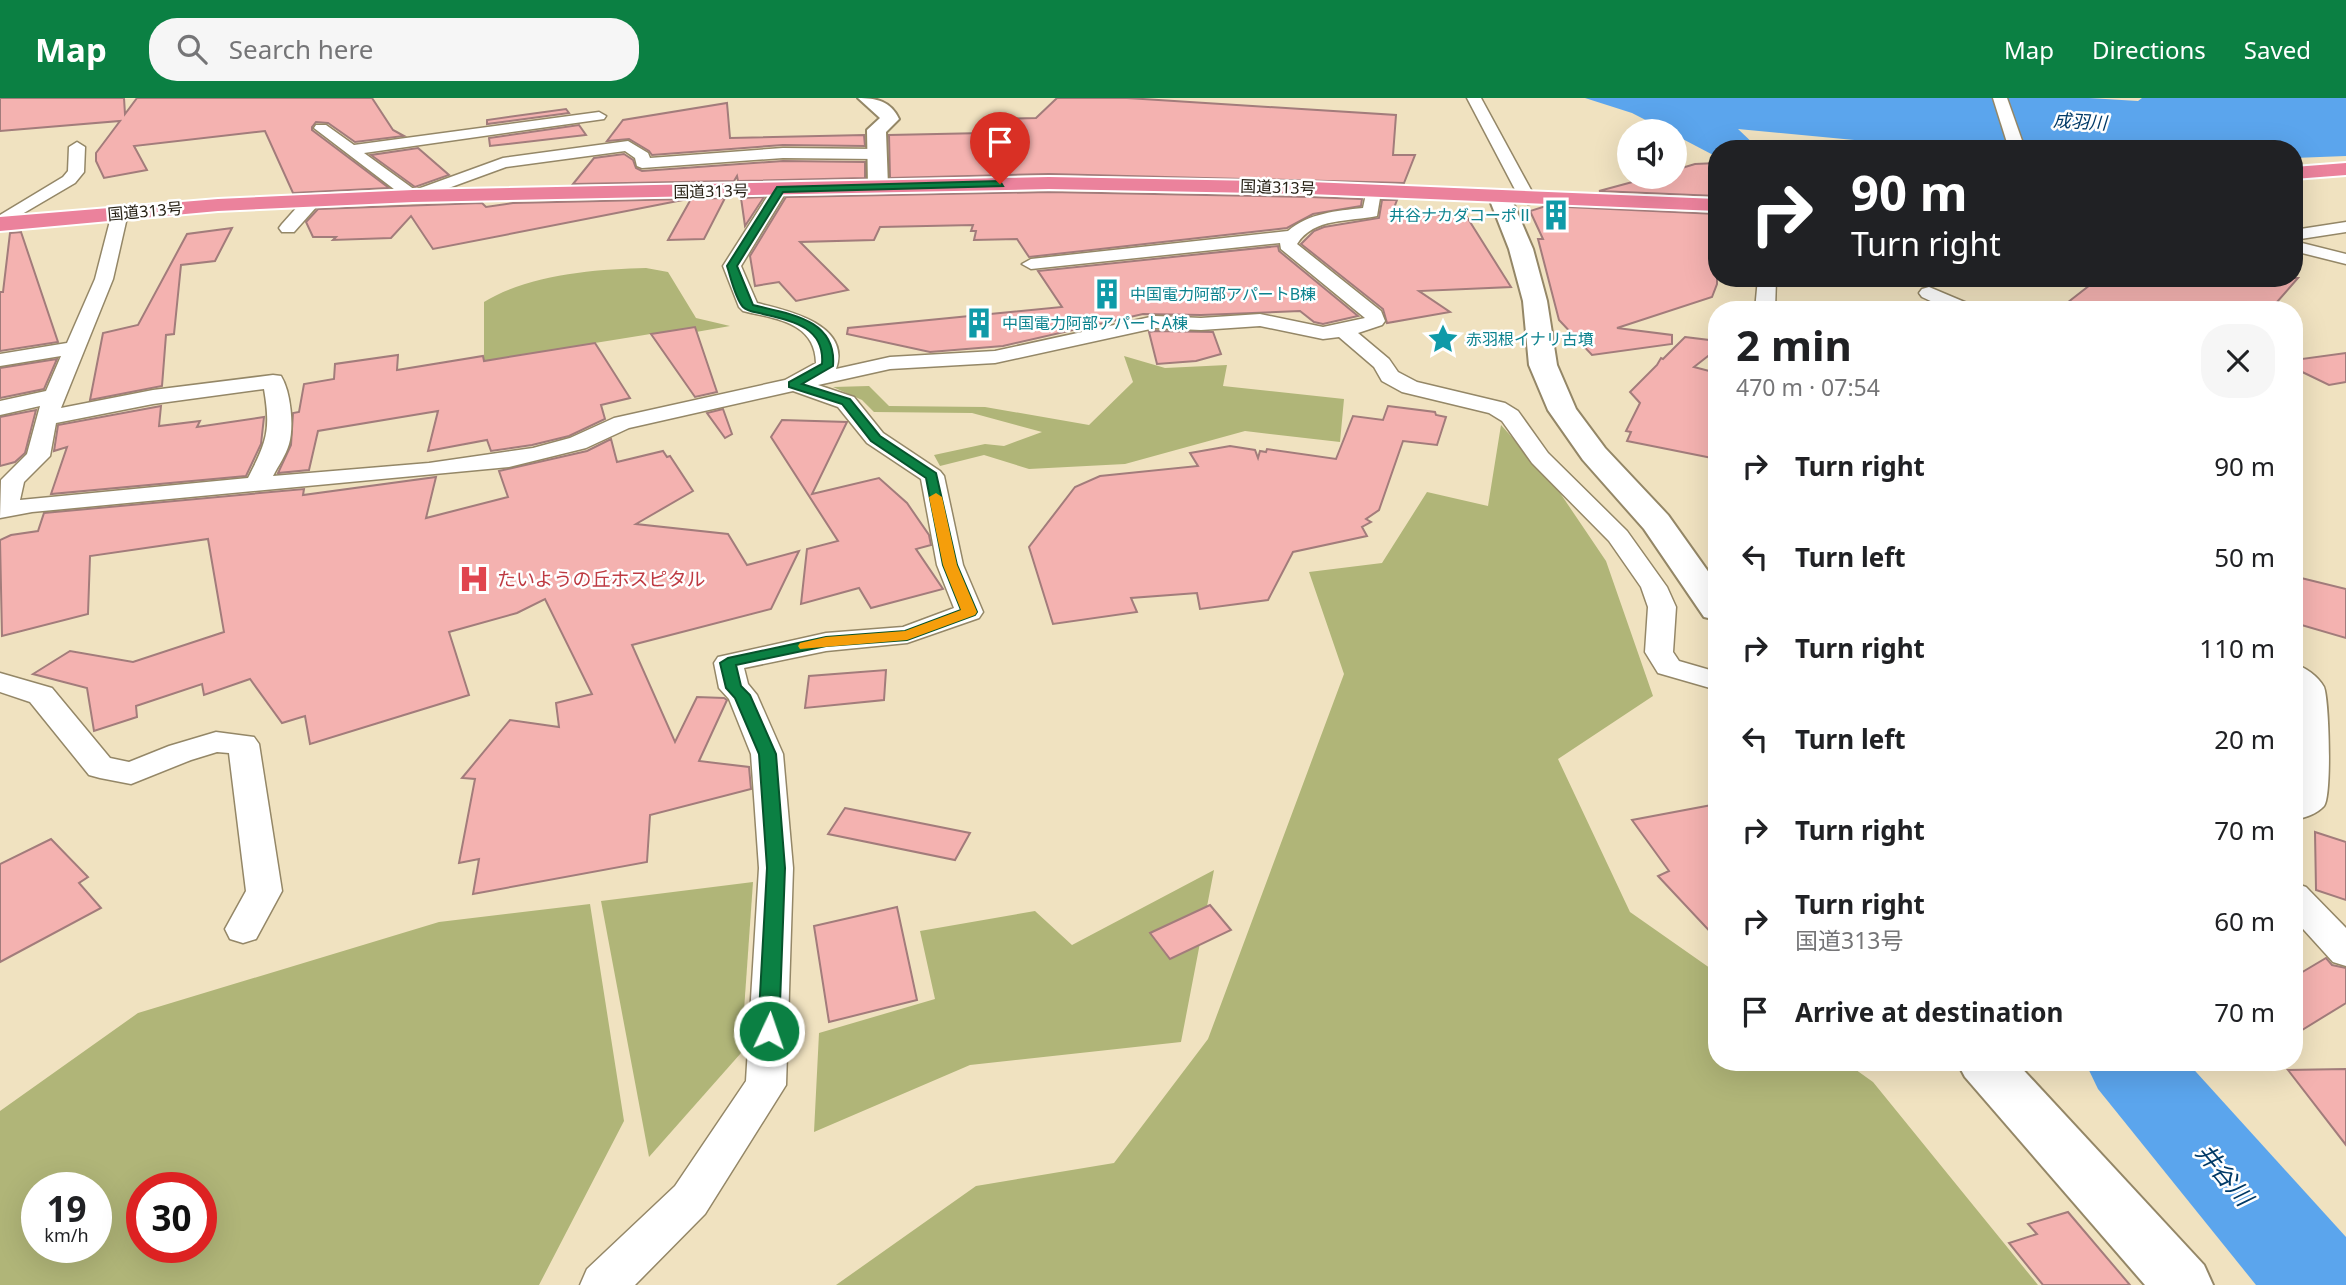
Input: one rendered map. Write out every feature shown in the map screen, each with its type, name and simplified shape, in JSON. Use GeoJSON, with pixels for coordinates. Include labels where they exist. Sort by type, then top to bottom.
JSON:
{"type":"FeatureCollection","features":[{"type":"Feature","properties":{"kind":"highway"},"geometry":{"type":"LineString","coordinates":[[2303,172],[2346,169]]}},
{"type":"Feature","properties":{"kind":"highway","name":"国道313号"},"geometry":{"type":"LineString","coordinates":[[0,223],[313,200],[878,186],[1161,184],[1708,205]]}},
{"type":"Feature","properties":{"kind":"street"},"geometry":{"type":"LineString","coordinates":[[867,98],[888,114],[890,119],[876,130],[878,186]]}},
{"type":"Feature","properties":{"kind":"street"},"geometry":{"type":"LineString","coordinates":[[1474,98],[1528,199]]}},
{"type":"Feature","properties":{"kind":"street"},"geometry":{"type":"LineString","coordinates":[[2000,98],[2014,140]]}},
{"type":"Feature","properties":{"kind":"street"},"geometry":{"type":"LineString","coordinates":[[351,150],[599,116]]}},
{"type":"Feature","properties":{"kind":"street"},"geometry":{"type":"LineString","coordinates":[[321,128],[413,196],[503,163],[628,146],[643,156],[642,163],[783,153],[876,154]]}},
{"type":"Feature","properties":{"kind":"street"},"geometry":{"type":"LineString","coordinates":[[457,135],[503,163]]}},
{"type":"Feature","properties":{"kind":"street"},"geometry":{"type":"LineString","coordinates":[[0,223],[69,180],[76,172],[77,147]]}},
{"type":"Feature","properties":{"kind":"street"},"geometry":{"type":"LineString","coordinates":[[780,189],[732,266],[750,307],[800,320],[821,335],[829,350],[827,366],[793,384]]}},
{"type":"Feature","properties":{"kind":"street"},"geometry":{"type":"LineString","coordinates":[[0,509],[511,461],[591,441],[622,423],[890,363],[981,358],[1039,349],[1155,322],[1200,324],[1260,320],[1322,333],[1343,331],[1375,321],[1374,315],[1287,245],[1296,233],[1311,223],[1337,216],[1371,212],[1373,192]]}},
{"type":"Feature","properties":{"kind":"street"},"geometry":{"type":"LineString","coordinates":[[1500,198],[1521,249],[1535,301],[1543,365],[1562,410],[1594,454],[1656,522],[1708,596]]}},
{"type":"Feature","properties":{"kind":"street"},"geometry":{"type":"LineString","coordinates":[[288,228],[313,200]]}},
{"type":"Feature","properties":{"kind":"street"},"geometry":{"type":"LineString","coordinates":[[0,509],[7,502],[13,480],[38,456],[46,418],[104,279],[120,213]]}},
{"type":"Feature","properties":{"kind":"street"},"geometry":{"type":"LineString","coordinates":[[1252,222],[1296,233]]}},
{"type":"Feature","properties":{"kind":"street"},"geometry":{"type":"LineString","coordinates":[[2303,234],[2346,227]]}},
{"type":"Feature","properties":{"kind":"street"},"geometry":{"type":"LineString","coordinates":[[1031,264],[1296,233]]}},
{"type":"Feature","properties":{"kind":"street"},"geometry":{"type":"LineString","coordinates":[[2303,248],[2346,259]]}},
{"type":"Feature","properties":{"kind":"street"},"geometry":{"type":"LineString","coordinates":[[1929,293],[1947,301]]}},
{"type":"Feature","properties":{"kind":"street"},"geometry":{"type":"LineString","coordinates":[[1343,331],[1382,363],[1390,376],[1410,387],[1497,408],[1510,416],[1540,458],[1618,536],[1654,587],[1662,607],[1660,652],[1668,667],[1708,678]]}},
{"type":"Feature","properties":{"kind":"street"},"geometry":{"type":"LineString","coordinates":[[0,360],[74,348]]}},
{"type":"Feature","properties":{"kind":"street"},"geometry":{"type":"LineString","coordinates":[[46,418],[153,397],[274,381],[279,413],[278,443],[257,484]]}},
{"type":"Feature","properties":{"kind":"street"},"geometry":{"type":"LineString","coordinates":[[603,1285],[690,1200],[766,1085],[776,868],[767,754],[742,695],[734,688],[728,663],[826,642],[907,635],[969,612],[950,565],[932,476],[875,438],[846,402],[793,384]]}},
{"type":"Feature","properties":{"kind":"street"},"geometry":{"type":"LineString","coordinates":[[0,408],[55,397]]}},
{"type":"Feature","properties":{"kind":"street"},"geometry":{"type":"LineString","coordinates":[[0,682],[41,695],[100,767],[131,773],[216,742],[243,744],[264,891],[243,929]]}},
{"type":"Feature","properties":{"kind":"street"},"geometry":{"type":"LineString","coordinates":[[2303,682],[2310,689],[2315,775],[2311,800],[2303,804]]}},
{"type":"Feature","properties":{"kind":"street"},"geometry":{"type":"LineString","coordinates":[[2303,906],[2346,952]]}},
{"type":"Feature","properties":{"kind":"street"},"geometry":{"type":"LineString","coordinates":[[1991,1071],[2182,1285]]}},
{"type":"Feature","properties":{"kind":"green space"},"geometry":{"type":"Polygon","coordinates":[[[646,268],[668,272],[696,318],[730,326],[696,332],[694,327],[484,361],[484,302],[520,285],[562,275],[646,268]]]}},
{"type":"Feature","properties":{"kind":"green space"},"geometry":{"type":"Polygon","coordinates":[[[1124,356],[1165,368],[1227,365],[1223,386],[1344,399],[1340,442],[1245,431],[1125,464],[1029,469],[984,455],[940,466],[934,455],[985,444],[1004,446],[1042,432],[972,413],[874,412],[862,400],[833,387],[869,386],[889,406],[985,407],[1089,425],[1133,382],[1124,356]]]}},
{"type":"Feature","properties":{"kind":"green space"},"geometry":{"type":"Polygon","coordinates":[[[1501,425],[1554,484],[1606,561],[1653,696],[1558,759],[1630,912],[1708,967],[1708,1071],[1858,1071],[1873,1082],[2038,1285],[836,1285],[976,1186],[1114,1163],[1208,1039],[1344,674],[1309,572],[1382,563],[1427,492],[1488,506],[1501,425]]]}},
{"type":"Feature","properties":{"kind":"green space"},"geometry":{"type":"Polygon","coordinates":[[[1214,870],[1181,1042],[970,1065],[814,1132],[819,1033],[935,999],[920,931],[1035,911],[1072,945],[1214,870]]]}},
{"type":"Feature","properties":{"kind":"green space"},"geometry":{"type":"Polygon","coordinates":[[[753,882],[741,1053],[649,1157],[601,901],[753,882]]]}},
{"type":"Feature","properties":{"kind":"green space"},"geometry":{"type":"Polygon","coordinates":[[[590,904],[624,1121],[539,1285],[0,1285],[0,1111],[138,1013],[439,922],[590,904]]]}},
{"type":"Feature","properties":{"kind":"water","name":"成羽川"},"geometry":{"type":"Polygon","coordinates":[[[1585,98],[2089,98],[2138,101],[2142,98],[2346,98],[2346,156],[2303,158],[2303,140],[1854,140],[1738,129],[1750,140],[1708,140],[1708,152],[1687,141],[1687,119],[1644,119],[1585,98]]]}},
{"type":"Feature","properties":{"kind":"building"},"geometry":{"type":"Polygon","coordinates":[[[0,98],[124,98],[125,114],[137,98],[372,98],[393,130],[404,136],[355,142],[328,123],[316,122],[312,127],[312,130],[389,188],[293,193],[265,131],[134,146],[147,170],[104,178],[96,161],[96,153],[120,121],[0,131],[0,98]]]}},
{"type":"Feature","properties":{"kind":"building"},"geometry":{"type":"Polygon","coordinates":[[[1057,98],[1127,98],[1396,115],[1393,155],[1415,155],[1404,183],[1049,174],[890,178],[889,135],[985,133],[987,124],[992,124],[993,119],[1036,118],[1057,98]]]}},
{"type":"Feature","properties":{"kind":"building"},"geometry":{"type":"Polygon","coordinates":[[[727,103],[730,138],[864,135],[865,146],[783,145],[652,155],[629,139],[607,141],[623,120],[727,103]]]}},
{"type":"Feature","properties":{"kind":"building"},"geometry":{"type":"Polygon","coordinates":[[[566,109],[569,113],[487,124],[487,120],[566,109]]]}},
{"type":"Feature","properties":{"kind":"building"},"geometry":{"type":"Polygon","coordinates":[[[579,125],[586,135],[490,146],[489,138],[579,125]]]}},
{"type":"Feature","properties":{"kind":"building"},"geometry":{"type":"Polygon","coordinates":[[[418,148],[449,175],[415,187],[371,155],[418,148]]]}},
{"type":"Feature","properties":{"kind":"building"},"geometry":{"type":"Polygon","coordinates":[[[624,154],[642,171],[783,161],[865,162],[865,178],[738,181],[737,176],[734,181],[573,184],[594,158],[624,154]]]}},
{"type":"Feature","properties":{"kind":"building"},"geometry":{"type":"Polygon","coordinates":[[[1708,163],[1708,196],[1599,191],[1617,186],[1617,189],[1687,189],[1687,166],[1708,163]]]}},
{"type":"Feature","properties":{"kind":"building"},"geometry":{"type":"Polygon","coordinates":[[[1049,192],[1362,199],[1361,206],[1313,214],[1287,228],[1029,257],[1017,239],[974,240],[976,231],[971,231],[973,225],[880,227],[874,240],[800,242],[848,290],[796,301],[779,282],[755,286],[750,256],[786,197],[1049,192]]]}},
{"type":"Feature","properties":{"kind":"building"},"geometry":{"type":"Polygon","coordinates":[[[764,197],[745,226],[741,198],[764,197]]]}},
{"type":"Feature","properties":{"kind":"building"},"geometry":{"type":"Polygon","coordinates":[[[725,198],[704,239],[668,240],[691,199],[725,198]]]}},
{"type":"Feature","properties":{"kind":"building"},"geometry":{"type":"Polygon","coordinates":[[[688,199],[433,249],[411,216],[391,238],[333,240],[336,237],[313,237],[306,222],[318,209],[482,203],[486,207],[513,203],[688,199]]]}},
{"type":"Feature","properties":{"kind":"building"},"geometry":{"type":"Polygon","coordinates":[[[1382,200],[1397,200],[1391,216],[1465,214],[1511,287],[1419,291],[1450,312],[1387,323],[1383,309],[1301,244],[1314,231],[1324,227],[1379,218],[1382,200]]]}},
{"type":"Feature","properties":{"kind":"building"},"geometry":{"type":"Polygon","coordinates":[[[1546,206],[1708,214],[1708,287],[1716,287],[1712,297],[1617,328],[1672,335],[1672,344],[1592,355],[1559,320],[1538,239],[1543,239],[1530,211],[1546,206]]]}},
{"type":"Feature","properties":{"kind":"building"},"geometry":{"type":"Polygon","coordinates":[[[232,228],[215,261],[181,265],[174,334],[166,335],[162,386],[90,400],[103,333],[138,325],[187,234],[232,228]]]}},
{"type":"Feature","properties":{"kind":"building"},"geometry":{"type":"Polygon","coordinates":[[[21,232],[58,342],[0,351],[0,292],[3,292],[10,233],[21,232]]]}},
{"type":"Feature","properties":{"kind":"building"},"geometry":{"type":"Polygon","coordinates":[[[1278,246],[1279,251],[1358,316],[1323,324],[1314,322],[1300,311],[1201,315],[1143,314],[1003,346],[930,352],[847,334],[848,328],[1062,307],[1038,271],[1278,246]]]}},
{"type":"Feature","properties":{"kind":"building"},"geometry":{"type":"Polygon","coordinates":[[[2087,287],[2290,287],[2278,301],[2070,301],[2087,287]]]}},
{"type":"Feature","properties":{"kind":"building"},"geometry":{"type":"Polygon","coordinates":[[[695,327],[717,392],[695,397],[651,334],[695,327]]]}},
{"type":"Feature","properties":{"kind":"building"},"geometry":{"type":"Polygon","coordinates":[[[1149,332],[1213,332],[1221,354],[1196,361],[1157,364],[1149,332]]]}},
{"type":"Feature","properties":{"kind":"building"},"geometry":{"type":"Polygon","coordinates":[[[1685,337],[1708,340],[1708,356],[1694,367],[1708,371],[1708,457],[1627,441],[1631,432],[1626,431],[1640,403],[1630,392],[1661,358],[1685,337]]]}},
{"type":"Feature","properties":{"kind":"building"},"geometry":{"type":"Polygon","coordinates":[[[595,343],[630,398],[601,405],[605,419],[569,436],[491,451],[487,440],[428,451],[438,411],[318,431],[309,470],[278,473],[291,445],[293,413],[299,412],[304,384],[334,379],[335,364],[398,355],[397,370],[483,356],[484,361],[595,343]]]}},
{"type":"Feature","properties":{"kind":"building"},"geometry":{"type":"Polygon","coordinates":[[[2346,353],[2346,382],[2329,385],[2303,372],[2303,359],[2346,353]]]}},
{"type":"Feature","properties":{"kind":"building"},"geometry":{"type":"Polygon","coordinates":[[[57,359],[44,389],[0,398],[0,368],[57,359]]]}},
{"type":"Feature","properties":{"kind":"building"},"geometry":{"type":"Polygon","coordinates":[[[161,406],[159,426],[200,421],[197,427],[264,417],[261,444],[246,476],[51,494],[67,447],[54,451],[58,425],[161,406]]]}},
{"type":"Feature","properties":{"kind":"building"},"geometry":{"type":"Polygon","coordinates":[[[1388,406],[1435,412],[1436,415],[1446,417],[1437,445],[1403,441],[1379,510],[1366,519],[1371,522],[1362,527],[1367,536],[1293,552],[1268,600],[1200,609],[1197,593],[1131,598],[1137,612],[1053,624],[1029,547],[1075,487],[1100,476],[1198,466],[1190,453],[1230,446],[1255,450],[1258,458],[1260,451],[1266,452],[1267,449],[1336,459],[1353,416],[1383,420],[1388,406]]]}},
{"type":"Feature","properties":{"kind":"building"},"geometry":{"type":"Polygon","coordinates":[[[723,409],[732,434],[725,438],[707,413],[723,409]]]}},
{"type":"Feature","properties":{"kind":"building"},"geometry":{"type":"Polygon","coordinates":[[[36,410],[25,453],[15,462],[0,466],[0,417],[36,410]]]}},
{"type":"Feature","properties":{"kind":"building"},"geometry":{"type":"Polygon","coordinates":[[[782,420],[847,422],[812,494],[879,478],[907,503],[929,535],[931,545],[916,549],[943,589],[871,608],[859,588],[801,604],[807,549],[838,541],[771,437],[782,420]]]}},
{"type":"Feature","properties":{"kind":"building"},"geometry":{"type":"Polygon","coordinates":[[[611,439],[617,462],[663,451],[667,457],[670,456],[693,491],[636,524],[728,534],[747,565],[799,551],[771,609],[632,645],[675,742],[697,697],[727,700],[699,761],[749,767],[751,789],[650,815],[647,862],[473,894],[479,859],[459,863],[475,779],[462,778],[510,720],[559,727],[556,703],[592,694],[545,599],[517,613],[449,632],[469,695],[310,744],[305,716],[282,723],[250,679],[204,695],[202,684],[136,706],[137,717],[94,731],[87,688],[33,674],[70,651],[133,662],[224,632],[208,539],[90,556],[88,614],[2,636],[0,540],[11,535],[38,531],[44,513],[304,489],[303,495],[436,477],[426,518],[508,497],[499,471],[587,451],[611,439]]]}},
{"type":"Feature","properties":{"kind":"building"},"geometry":{"type":"Polygon","coordinates":[[[2303,578],[2346,589],[2346,638],[2303,625],[2303,578]]]}},
{"type":"Feature","properties":{"kind":"building"},"geometry":{"type":"Polygon","coordinates":[[[886,670],[884,700],[805,708],[809,676],[886,670]]]}},
{"type":"Feature","properties":{"kind":"building"},"geometry":{"type":"Polygon","coordinates":[[[1708,806],[1708,929],[1658,876],[1669,871],[1632,820],[1708,806]]]}},
{"type":"Feature","properties":{"kind":"building"},"geometry":{"type":"Polygon","coordinates":[[[845,808],[970,833],[955,860],[828,834],[845,808]]]}},
{"type":"Feature","properties":{"kind":"building"},"geometry":{"type":"Polygon","coordinates":[[[2315,832],[2346,842],[2346,900],[2316,890],[2315,832]]]}},
{"type":"Feature","properties":{"kind":"building"},"geometry":{"type":"Polygon","coordinates":[[[51,839],[88,877],[79,883],[101,908],[0,962],[0,864],[51,839]]]}},
{"type":"Feature","properties":{"kind":"building"},"geometry":{"type":"Polygon","coordinates":[[[1210,905],[1231,930],[1170,959],[1150,933],[1210,905]]]}},
{"type":"Feature","properties":{"kind":"building"},"geometry":{"type":"Polygon","coordinates":[[[897,907],[917,1000],[829,1022],[814,926],[897,907]]]}},
{"type":"Feature","properties":{"kind":"building"},"geometry":{"type":"Polygon","coordinates":[[[2326,958],[2332,965],[2346,968],[2346,1003],[2303,1029],[2303,972],[2326,958]]]}},
{"type":"Feature","properties":{"kind":"building"},"geometry":{"type":"Polygon","coordinates":[[[2346,1069],[2346,1145],[2289,1071],[2346,1069]]]}},
{"type":"Feature","properties":{"kind":"building"},"geometry":{"type":"Polygon","coordinates":[[[2068,1212],[2130,1285],[2043,1285],[2009,1243],[2037,1234],[2028,1224],[2068,1212]]]}},
{"type":"Feature","properties":{"kind":"waterway","name":"井谷川"},"geometry":{"type":"LineString","coordinates":[[2138,1071],[2281,1236],[2319,1285]]}},
{"type":"Feature","properties":{"kind":"slow traffic"},"geometry":{"type":"LineString","coordinates":[[806,646],[907,635],[969,612],[950,565],[936,497]]}},
{"type":"Feature","properties":{"kind":"place","name":"井谷ナカダコーポⅡ"},"geometry":{"type":"Point","coordinates":[1556,215]}},
{"type":"Feature","properties":{"kind":"place","name":"中国電力阿部アパートB棟"},"geometry":{"type":"Point","coordinates":[1107,294]}},
{"type":"Feature","properties":{"kind":"place","name":"中国電力阿部アパートA棟"},"geometry":{"type":"Point","coordinates":[979,323]}},
{"type":"Feature","properties":{"kind":"place","name":"赤羽根イナリ古墳"},"geometry":{"type":"Point","coordinates":[1443,339]}},
{"type":"Feature","properties":{"kind":"place","name":"たいようの丘ホスピタル"},"geometry":{"type":"Point","coordinates":[474,579]}},
{"type":"Feature","properties":{"kind":"route"},"geometry":{"type":"LineString","coordinates":[[769,1031],[776,868],[767,754],[742,695],[734,688],[728,663],[826,642],[907,635],[969,612],[950,565],[932,476],[875,438],[846,402],[793,384],[827,366],[829,350],[821,335],[800,320],[750,307],[732,266],[780,189],[1000,184]]}}]}
